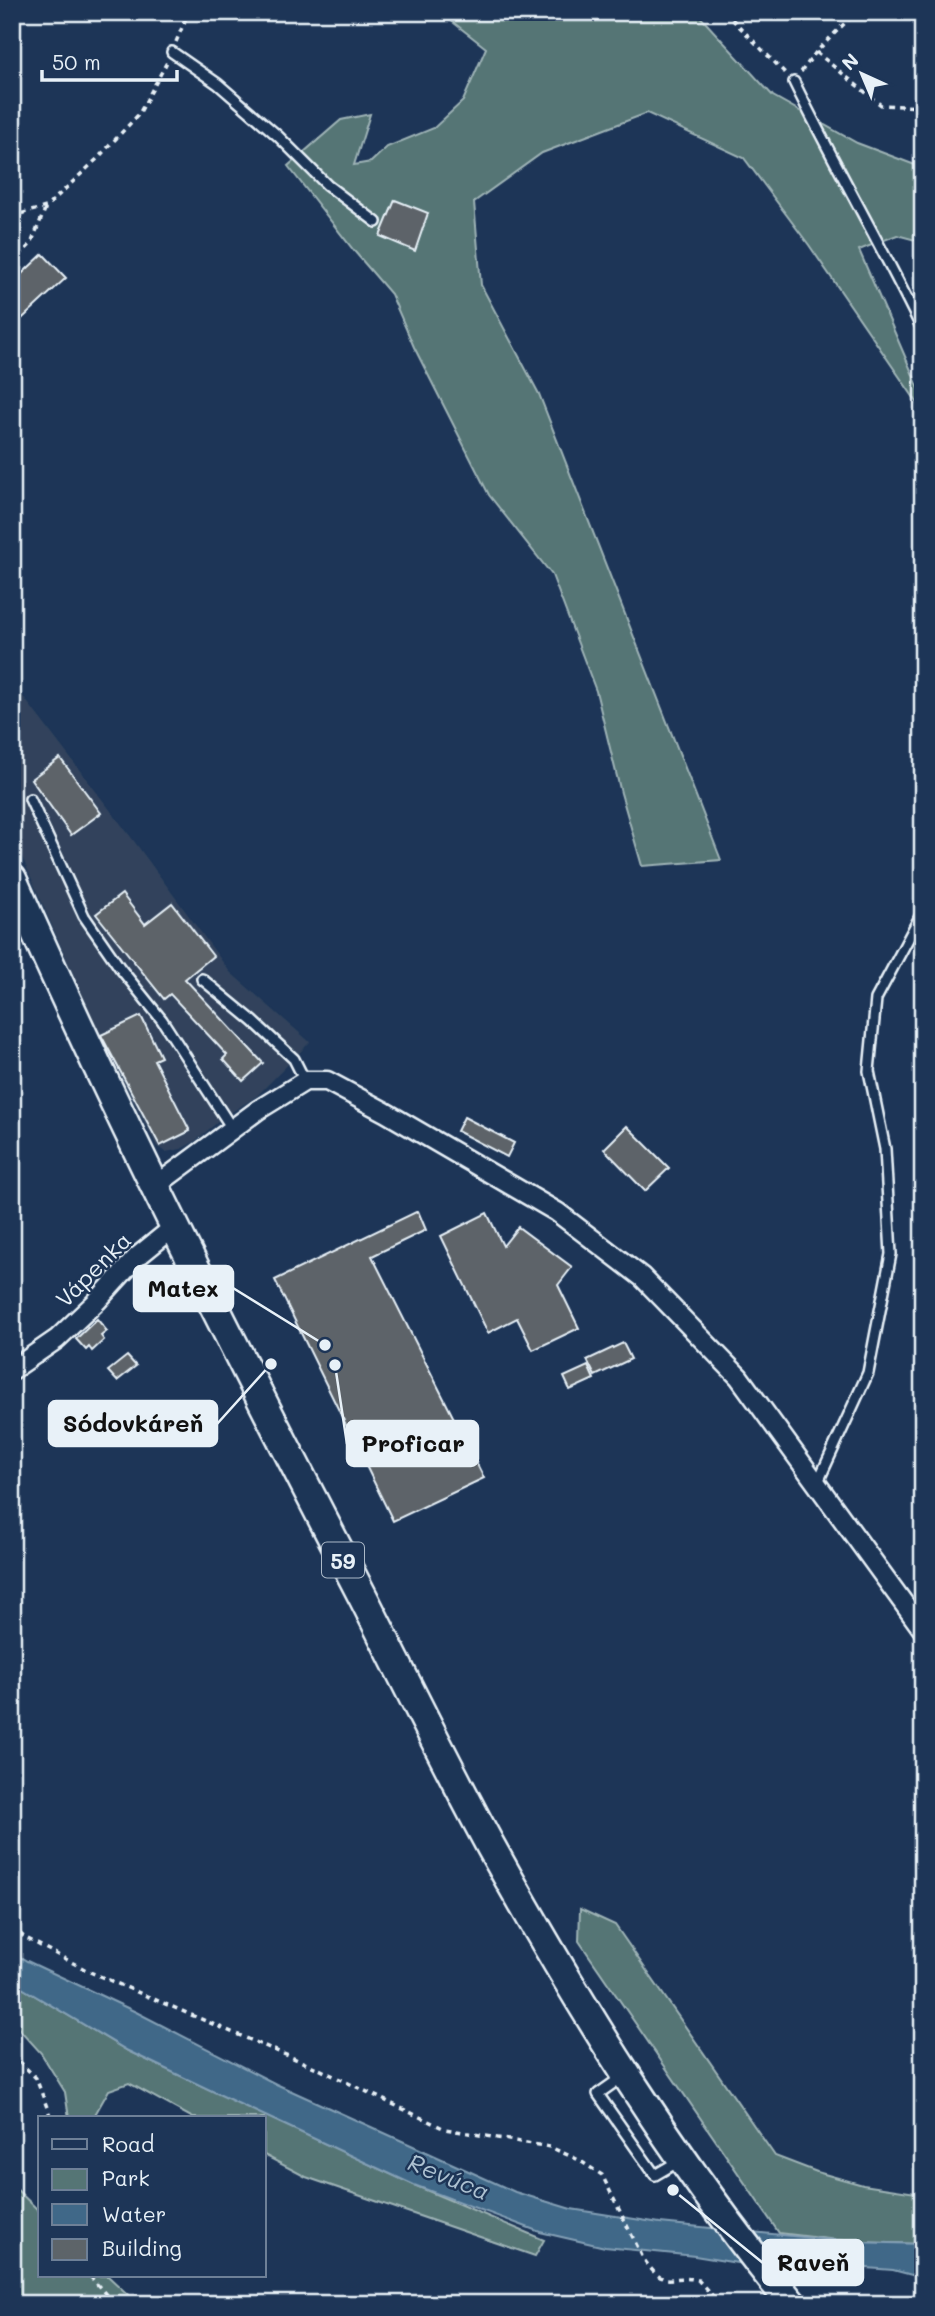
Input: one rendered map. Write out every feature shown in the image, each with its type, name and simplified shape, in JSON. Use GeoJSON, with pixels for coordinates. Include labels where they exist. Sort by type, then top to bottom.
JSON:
{"type":"FeatureCollection","features":[{"type":"Feature","properties":{"kind":"main road","name":"59"},"geometry":{"type":"LineString","coordinates":[[12,879],[92,1059],[154,1187],[488,1842],[550,1951],[627,2074],[723,2213],[787,2298]]}},
{"type":"Feature","properties":{"kind":"street"},"geometry":{"type":"LineString","coordinates":[[154,1187],[258,1110],[305,1081],[327,1081],[385,1112],[557,1212],[642,1277],[739,1377],[923,1630]]}},
{"type":"Feature","properties":{"kind":"street","name":"Vápenka"},"geometry":{"type":"LineString","coordinates":[[12,1370],[57,1339],[137,1258],[174,1227]]}},
{"type":"Feature","properties":{"kind":"lane"},"geometry":{"type":"LineString","coordinates":[[172,52],[218,84],[278,136],[327,185],[376,222]]}},
{"type":"Feature","properties":{"kind":"lane"},"geometry":{"type":"LineString","coordinates":[[794,82],[885,253],[923,331]]}},
{"type":"Feature","properties":{"kind":"lane"},"geometry":{"type":"LineString","coordinates":[[30,799],[84,916],[120,968],[162,1020],[233,1130]]}},
{"type":"Feature","properties":{"kind":"lane"},"geometry":{"type":"LineString","coordinates":[[817,1484],[868,1373],[891,1254],[885,1149],[869,1071],[877,999],[923,911]]}},
{"type":"Feature","properties":{"kind":"lane"},"geometry":{"type":"LineString","coordinates":[[202,979],[294,1059],[305,1081]]}},
{"type":"Feature","properties":{"kind":"path"},"geometry":{"type":"LineString","coordinates":[[12,263],[31,244],[46,207],[96,160],[138,114],[172,52],[186,12]]}},
{"type":"Feature","properties":{"kind":"path"},"geometry":{"type":"LineString","coordinates":[[725,12],[794,82],[816,52],[856,12]]}},
{"type":"Feature","properties":{"kind":"path"},"geometry":{"type":"LineString","coordinates":[[816,52],[881,105],[923,107]]}},
{"type":"Feature","properties":{"kind":"path"},"geometry":{"type":"LineString","coordinates":[[12,216],[46,207]]}},
{"type":"Feature","properties":{"kind":"path"},"geometry":{"type":"LineString","coordinates":[[12,1927],[24,1937],[90,1972],[319,2069],[445,2129],[550,2147],[579,2160],[603,2175],[643,2258],[657,2275],[666,2280],[698,2280],[720,2304]]}},
{"type":"Feature","properties":{"kind":"path"},"geometry":{"type":"LineString","coordinates":[[12,2054],[36,2078],[50,2116]]}},
{"type":"Feature","properties":{"kind":"path"},"geometry":{"type":"LineString","coordinates":[[92,2278],[114,2304]]}},
{"type":"Feature","properties":{"kind":"shaded area"},"geometry":{"type":"Polygon","coordinates":[[[12,682],[230,972],[310,1042],[257,1096],[181,1149],[166,1152],[157,1147],[100,1036],[12,834],[12,682]]]}},
{"type":"Feature","properties":{"kind":"green space"},"geometry":{"type":"Polygon","coordinates":[[[440,12],[696,12],[773,96],[857,143],[923,168],[923,242],[897,235],[859,250],[923,398],[923,411],[809,245],[744,158],[647,113],[542,153],[474,202],[481,285],[539,394],[721,860],[642,866],[596,691],[552,575],[489,495],[414,347],[391,294],[288,166],[341,120],[370,114],[354,165],[371,162],[387,147],[434,128],[463,101],[486,48],[440,12]]]}},
{"type":"Feature","properties":{"kind":"green space"},"geometry":{"type":"Polygon","coordinates":[[[580,1909],[615,1925],[775,2156],[863,2185],[923,2194],[923,2244],[854,2242],[779,2233],[579,1941],[580,1909]]]}},
{"type":"Feature","properties":{"kind":"green space"},"geometry":{"type":"Polygon","coordinates":[[[12,1982],[128,2051],[414,2185],[544,2240],[535,2256],[306,2177],[266,2156],[266,2116],[189,2116],[129,2083],[109,2090],[94,2116],[69,2116],[65,2092],[41,2053],[12,2021],[12,1982]]]}},
{"type":"Feature","properties":{"kind":"green space"},"geometry":{"type":"Polygon","coordinates":[[[12,2185],[38,2210],[38,2278],[110,2278],[138,2304],[12,2304],[12,2185]]]}},
{"type":"Feature","properties":{"kind":"water","name":"Revúca"},"geometry":{"type":"Polygon","coordinates":[[[12,1952],[276,2084],[515,2192],[571,2209],[660,2223],[854,2242],[923,2244],[923,2278],[893,2270],[853,2267],[804,2274],[695,2256],[605,2247],[540,2232],[414,2185],[250,2109],[128,2051],[12,1982],[12,1952]]]}},
{"type":"Feature","properties":{"kind":"building"},"geometry":{"type":"Polygon","coordinates":[[[395,200],[428,213],[415,251],[380,236],[395,200]]]}},
{"type":"Feature","properties":{"kind":"building"},"geometry":{"type":"Polygon","coordinates":[[[43,254],[66,278],[12,328],[12,283],[43,254]]]}},
{"type":"Feature","properties":{"kind":"building"},"geometry":{"type":"Polygon","coordinates":[[[60,758],[101,813],[71,835],[31,779],[60,758]]]}},
{"type":"Feature","properties":{"kind":"building"},"geometry":{"type":"Polygon","coordinates":[[[122,894],[145,924],[172,903],[213,956],[185,979],[263,1063],[243,1081],[223,1059],[227,1055],[170,994],[164,999],[96,914],[122,894]]]}},
{"type":"Feature","properties":{"kind":"building"},"geometry":{"type":"Polygon","coordinates":[[[141,1016],[161,1057],[154,1060],[190,1131],[160,1146],[101,1035],[141,1016]]]}},
{"type":"Feature","properties":{"kind":"building"},"geometry":{"type":"Polygon","coordinates":[[[464,1117],[514,1143],[507,1157],[457,1131],[464,1117]]]}},
{"type":"Feature","properties":{"kind":"building"},"geometry":{"type":"Polygon","coordinates":[[[627,1126],[669,1168],[645,1191],[604,1149],[627,1126]]]}},
{"type":"Feature","properties":{"kind":"building"},"geometry":{"type":"Polygon","coordinates":[[[418,1211],[426,1230],[372,1256],[484,1478],[393,1521],[275,1280],[418,1211]]]}},
{"type":"Feature","properties":{"kind":"building"},"geometry":{"type":"Polygon","coordinates":[[[487,1213],[503,1246],[518,1227],[572,1267],[558,1285],[579,1328],[533,1350],[517,1318],[488,1333],[441,1236],[487,1213]]]}},
{"type":"Feature","properties":{"kind":"building"},"geometry":{"type":"Polygon","coordinates":[[[97,1319],[107,1331],[101,1336],[104,1340],[92,1351],[89,1347],[86,1350],[76,1339],[97,1319]]]}},
{"type":"Feature","properties":{"kind":"building"},"geometry":{"type":"Polygon","coordinates":[[[623,1343],[631,1359],[595,1376],[587,1360],[623,1343]]]}},
{"type":"Feature","properties":{"kind":"building"},"geometry":{"type":"Polygon","coordinates":[[[127,1356],[136,1366],[117,1381],[108,1371],[127,1356]]]}},
{"type":"Feature","properties":{"kind":"building"},"geometry":{"type":"Polygon","coordinates":[[[588,1366],[594,1379],[570,1390],[564,1377],[588,1366]]]}},
{"type":"Feature","properties":{"kind":"place","name":"Matex"},"geometry":{"type":"Point","coordinates":[325,1345]}},
{"type":"Feature","properties":{"kind":"place","name":"Sódovkáreň"},"geometry":{"type":"Point","coordinates":[271,1364]}},
{"type":"Feature","properties":{"kind":"place","name":"Proficar"},"geometry":{"type":"Point","coordinates":[335,1365]}},
{"type":"Feature","properties":{"kind":"place","name":"Raveň"},"geometry":{"type":"Point","coordinates":[673,2190]}}]}
